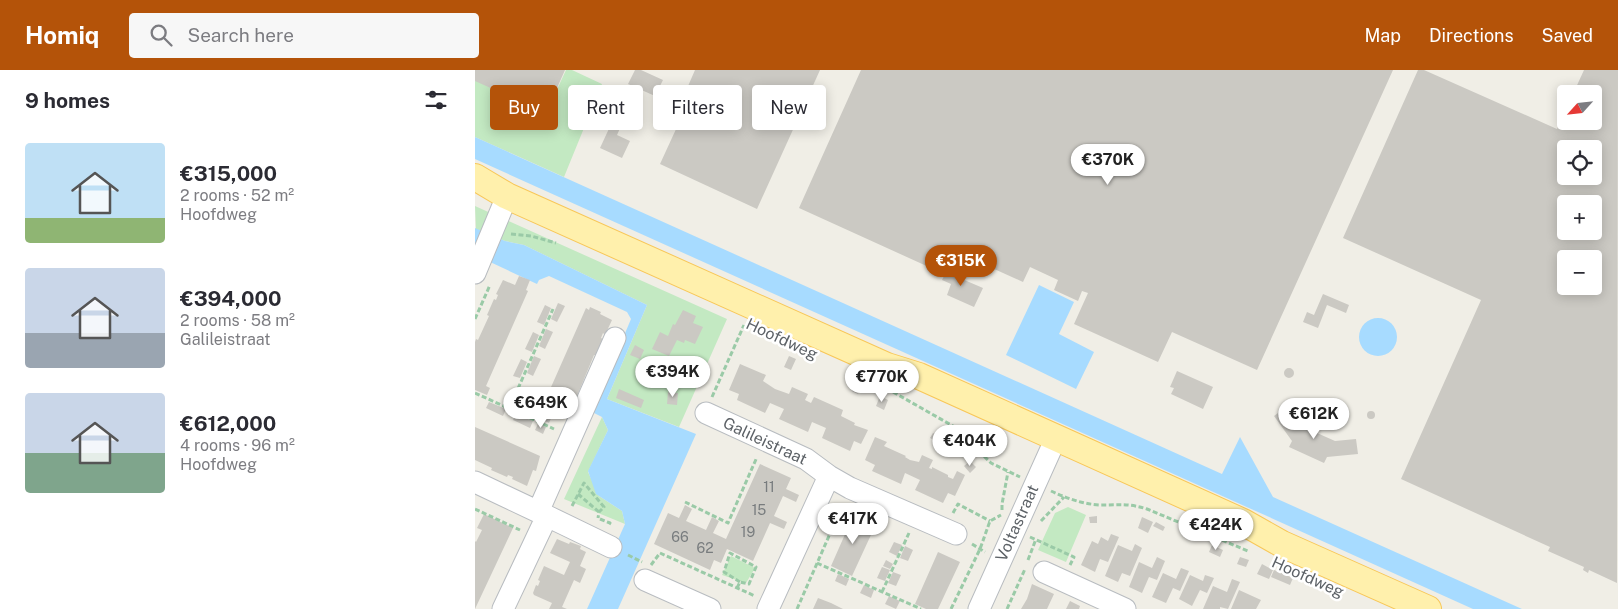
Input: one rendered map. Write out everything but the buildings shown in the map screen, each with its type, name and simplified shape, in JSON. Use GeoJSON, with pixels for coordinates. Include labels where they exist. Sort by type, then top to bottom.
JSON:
{"type":"FeatureCollection","features":[{"type":"Feature","properties":{"kind":"main road","name":"Hoofdweg"},"geometry":{"type":"LineString","coordinates":[[475,177],[507,196],[887,366],[919,376],[1052,444],[1243,522],[1282,544],[1428,609]]}},
{"type":"Feature","properties":{"kind":"main road","name":"Hoofdweg"},"geometry":{"type":"LineString","coordinates":[[475,191],[507,196]]}},
{"type":"Feature","properties":{"kind":"street"},"geometry":{"type":"LineString","coordinates":[[478,267],[507,196]]}},
{"type":"Feature","properties":{"kind":"street"},"geometry":{"type":"LineString","coordinates":[[503,609],[537,537],[542,514],[571,436],[615,338]]}},
{"type":"Feature","properties":{"kind":"street","name":"Galileistraat"},"geometry":{"type":"LineString","coordinates":[[706,412],[806,458],[829,476],[851,488],[950,532]]}},
{"type":"Feature","properties":{"kind":"street","name":"Voltastraat"},"geometry":{"type":"LineString","coordinates":[[979,609],[1052,444]]}},
{"type":"Feature","properties":{"kind":"street"},"geometry":{"type":"LineString","coordinates":[[763,603],[829,476]]}},
{"type":"Feature","properties":{"kind":"street"},"geometry":{"type":"LineString","coordinates":[[475,482],[611,547]]}},
{"type":"Feature","properties":{"kind":"street"},"geometry":{"type":"LineString","coordinates":[[648,573],[701,607]]}},
{"type":"Feature","properties":{"kind":"street"},"geometry":{"type":"LineString","coordinates":[[1053,576],[1125,609]]}},
{"type":"Feature","properties":{"kind":"path"},"geometry":{"type":"LineString","coordinates":[[493,230],[508,234],[531,236],[559,244]]}},
{"type":"Feature","properties":{"kind":"path"},"geometry":{"type":"LineString","coordinates":[[509,409],[553,309]]}},
{"type":"Feature","properties":{"kind":"path","name":"Galileistraat"},"geometry":{"type":"LineString","coordinates":[[706,412],[745,322]]}},
{"type":"Feature","properties":{"kind":"path","name":"Hoofdweg"},"geometry":{"type":"LineString","coordinates":[[892,391],[953,426],[991,463],[1064,497],[1078,502],[1099,505],[1131,504],[1254,554]]}},
{"type":"Feature","properties":{"kind":"path"},"geometry":{"type":"LineString","coordinates":[[475,393],[571,436]]}},
{"type":"Feature","properties":{"kind":"path"},"geometry":{"type":"LineString","coordinates":[[685,502],[728,523],[765,440]]}},
{"type":"Feature","properties":{"kind":"path"},"geometry":{"type":"LineString","coordinates":[[572,506],[584,483],[604,507],[599,512],[598,518]]}},
{"type":"Feature","properties":{"kind":"path"},"geometry":{"type":"LineString","coordinates":[[797,609],[851,488]]}},
{"type":"Feature","properties":{"kind":"path"},"geometry":{"type":"LineString","coordinates":[[578,494],[599,512]]}},
{"type":"Feature","properties":{"kind":"path"},"geometry":{"type":"LineString","coordinates":[[950,532],[958,504],[990,521]]}},
{"type":"Feature","properties":{"kind":"path"},"geometry":{"type":"LineString","coordinates":[[475,509],[537,537]]}},
{"type":"Feature","properties":{"kind":"path"},"geometry":{"type":"LineString","coordinates":[[951,609],[980,548],[990,521],[1003,514]]}},
{"type":"Feature","properties":{"kind":"path"},"geometry":{"type":"LineString","coordinates":[[882,592],[916,516]]}},
{"type":"Feature","properties":{"kind":"path"},"geometry":{"type":"LineString","coordinates":[[1027,536],[1073,557],[1053,576]]}},
{"type":"Feature","properties":{"kind":"path"},"geometry":{"type":"LineString","coordinates":[[1007,609],[1036,539]]}},
{"type":"Feature","properties":{"kind":"path"},"geometry":{"type":"LineString","coordinates":[[648,573],[660,553],[737,588],[763,603]]}},
{"type":"Feature","properties":{"kind":"path"},"geometry":{"type":"LineString","coordinates":[[730,553],[756,567],[749,584],[740,582],[724,572],[730,553]]}},
{"type":"Feature","properties":{"kind":"path"},"geometry":{"type":"LineString","coordinates":[[817,564],[921,609]]}},
{"type":"Feature","properties":{"kind":"path"},"geometry":{"type":"LineString","coordinates":[[737,588],[740,582]]}},
{"type":"Feature","properties":{"kind":"green space"},"geometry":{"type":"Polygon","coordinates":[[[566,70],[572,70],[602,84],[568,85],[568,130],[583,130],[564,177],[475,137],[475,76],[495,85],[490,85],[490,130],[558,130],[558,87],[566,70]]]}},
{"type":"Feature","properties":{"kind":"green space"},"geometry":{"type":"Polygon","coordinates":[[[475,206],[727,319],[679,427],[607,399],[647,305],[524,245],[505,241],[476,229],[475,206]]]}},
{"type":"Feature","properties":{"kind":"green space"},"geometry":{"type":"Polygon","coordinates":[[[602,417],[608,430],[588,472],[599,496],[622,511],[625,524],[564,499],[602,417]]]}},
{"type":"Feature","properties":{"kind":"green space"},"geometry":{"type":"Polygon","coordinates":[[[1068,507],[1086,515],[1066,562],[1038,550],[1055,513],[1068,507]]]}},
{"type":"Feature","properties":{"kind":"green space"},"geometry":{"type":"Polygon","coordinates":[[[731,556],[755,568],[746,583],[722,575],[731,556]]]}},
{"type":"Feature","properties":{"kind":"water"},"geometry":{"type":"Polygon","coordinates":[[[475,137],[1222,474],[1240,437],[1273,497],[1522,609],[1473,609],[475,159],[475,137]]]}},
{"type":"Feature","properties":{"kind":"water"},"geometry":{"type":"Polygon","coordinates":[[[475,228],[505,241],[524,245],[647,305],[607,399],[696,434],[618,609],[587,609],[625,524],[622,511],[596,494],[588,471],[608,430],[602,417],[592,412],[631,319],[627,312],[549,276],[539,280],[537,284],[475,255],[475,228]]]}},
{"type":"Feature","properties":{"kind":"water"},"geometry":{"type":"Polygon","coordinates":[[[1039,285],[1074,302],[1059,334],[1094,352],[1076,389],[1006,355],[1039,285]]]}},
{"type":"Feature","properties":{"kind":"water"},"geometry":{"type":"Polygon","coordinates":[[[1378,318],[1391,324],[1397,337],[1391,350],[1378,356],[1365,350],[1359,337],[1365,324],[1378,318]]]}}]}
